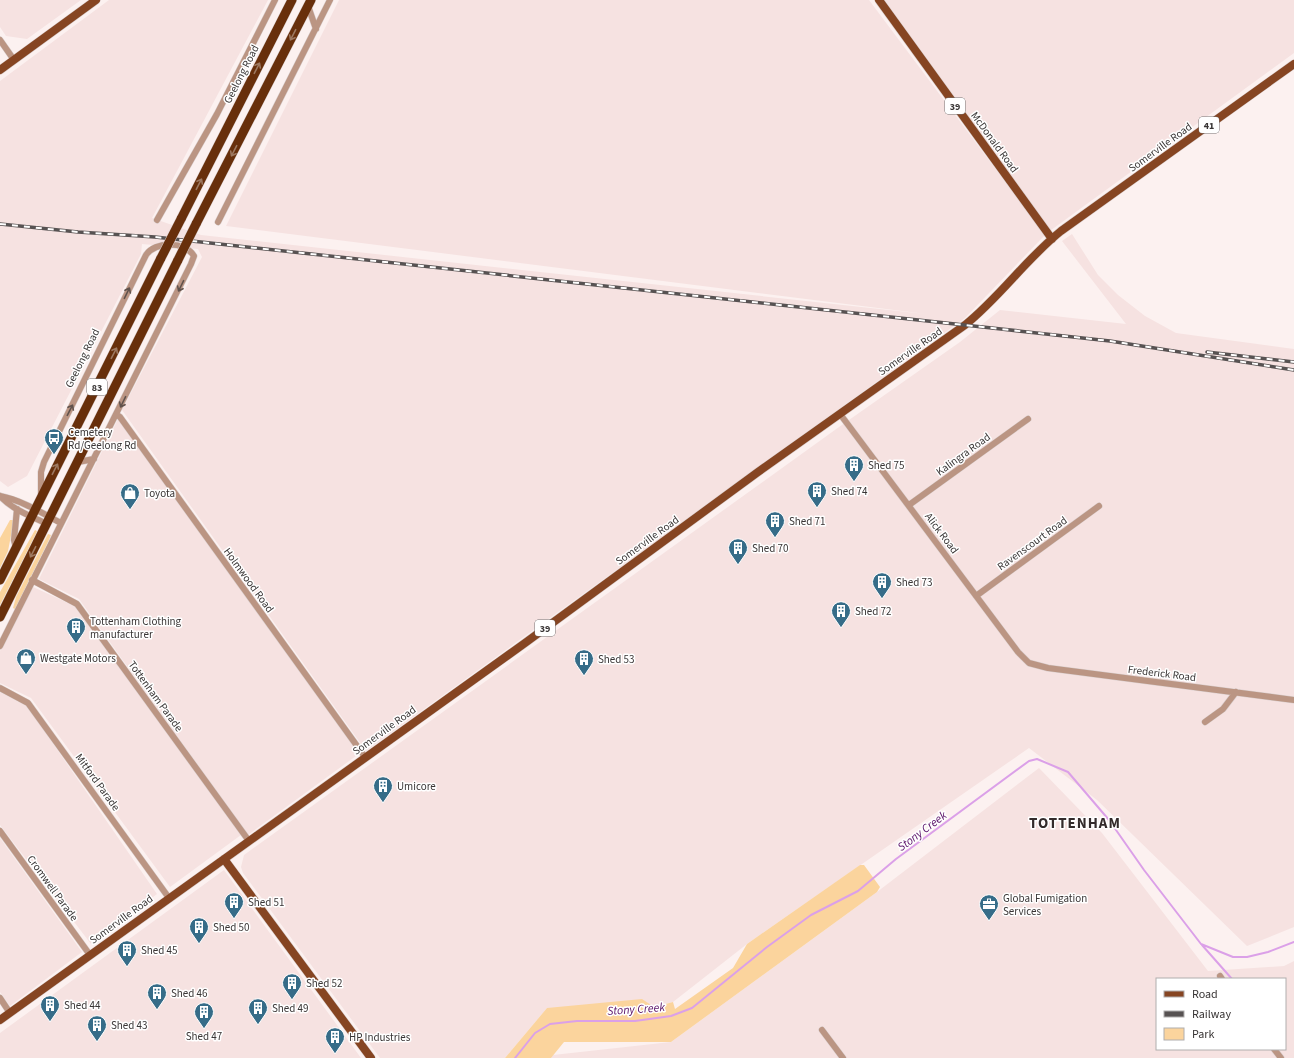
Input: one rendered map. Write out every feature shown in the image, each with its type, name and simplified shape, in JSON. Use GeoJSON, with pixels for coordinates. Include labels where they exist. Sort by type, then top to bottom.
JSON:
{"type":"FeatureCollection","features":[{"type":"Feature","properties":{"kind":"highway","name":"Geelong Road"},"geometry":{"type":"LineString","coordinates":[[1,578],[292,0]]}},
{"type":"Feature","properties":{"kind":"highway","name":"83"},"geometry":{"type":"LineString","coordinates":[[0,616],[196,224],[309,3]]}},
{"type":"Feature","properties":{"kind":"main road"},"geometry":{"type":"LineString","coordinates":[[0,70],[96,0]]}},
{"type":"Feature","properties":{"kind":"main road","name":"McDonald Road"},"geometry":{"type":"LineString","coordinates":[[879,0],[1052,239]]}},
{"type":"Feature","properties":{"kind":"main road","name":"Somerville Road"},"geometry":{"type":"LineString","coordinates":[[0,1020],[968,322],[990,304],[1052,239],[1294,64]]}},
{"type":"Feature","properties":{"kind":"main road"},"geometry":{"type":"LineString","coordinates":[[224,859],[372,1058]]}},
{"type":"Feature","properties":{"kind":"street","name":"Geelong Road"},"geometry":{"type":"LineString","coordinates":[[157,220],[217,114],[275,0]]}},
{"type":"Feature","properties":{"kind":"street"},"geometry":{"type":"LineString","coordinates":[[218,222],[330,0]]}},
{"type":"Feature","properties":{"kind":"street"},"geometry":{"type":"LineString","coordinates":[[309,3],[316,29]]}},
{"type":"Feature","properties":{"kind":"street"},"geometry":{"type":"LineString","coordinates":[[0,40],[14,60]]}},
{"type":"Feature","properties":{"kind":"street","name":"Geelong Road"},"geometry":{"type":"LineString","coordinates":[[0,646],[193,261],[194,256],[187,249],[160,245],[152,248],[146,255],[42,467],[41,498]]}},
{"type":"Feature","properties":{"kind":"street","name":"Alick Road"},"geometry":{"type":"LineString","coordinates":[[840,414],[1018,652],[1029,663]]}},
{"type":"Feature","properties":{"kind":"street","name":"Holmwood Road"},"geometry":{"type":"LineString","coordinates":[[116,415],[120,417],[365,757]]}},
{"type":"Feature","properties":{"kind":"street","name":"Kalingra Road"},"geometry":{"type":"LineString","coordinates":[[909,505],[1028,419]]}},
{"type":"Feature","properties":{"kind":"street"},"geometry":{"type":"LineString","coordinates":[[78,462],[94,459]]}},
{"type":"Feature","properties":{"kind":"street"},"geometry":{"type":"LineString","coordinates":[[0,496],[8,498],[49,520],[61,523]]}},
{"type":"Feature","properties":{"kind":"street"},"geometry":{"type":"LineString","coordinates":[[0,496],[17,510],[34,513]]}},
{"type":"Feature","properties":{"kind":"street","name":"Ravenscourt Road"},"geometry":{"type":"LineString","coordinates":[[976,596],[1099,506]]}},
{"type":"Feature","properties":{"kind":"street"},"geometry":{"type":"LineString","coordinates":[[16,548],[14,540],[17,510]]}},
{"type":"Feature","properties":{"kind":"street","name":"Tottenham Parade"},"geometry":{"type":"LineString","coordinates":[[32,580],[77,604],[249,841]]}},
{"type":"Feature","properties":{"kind":"street","name":"Frederick Road"},"geometry":{"type":"LineString","coordinates":[[1029,663],[1048,668],[1294,700]]}},
{"type":"Feature","properties":{"kind":"street","name":"Mitford Parade"},"geometry":{"type":"LineString","coordinates":[[0,688],[28,703],[169,898]]}},
{"type":"Feature","properties":{"kind":"street"},"geometry":{"type":"LineString","coordinates":[[1205,722],[1223,709],[1236,692]]}},
{"type":"Feature","properties":{"kind":"street","name":"Cromwell Parade"},"geometry":{"type":"LineString","coordinates":[[0,831],[90,956]]}},
{"type":"Feature","properties":{"kind":"street"},"geometry":{"type":"LineString","coordinates":[[0,998],[10,1013]]}},
{"type":"Feature","properties":{"kind":"street"},"geometry":{"type":"LineString","coordinates":[[822,1030],[843,1058]]}},
{"type":"Feature","properties":{"kind":"street"},"geometry":{"type":"LineString","coordinates":[[1275,1050],[1281,1058]]}},
{"type":"Feature","properties":{"kind":"shaded area"},"geometry":{"type":"Polygon","coordinates":[[[0,0],[81,0],[27,39],[6,36],[0,27],[0,0]]]}},
{"type":"Feature","properties":{"kind":"shaded area"},"geometry":{"type":"Polygon","coordinates":[[[109,0],[268,0],[152,218],[201,235],[926,314],[226,226],[339,0],[869,0],[1045,235],[965,318],[366,751],[122,410],[202,257],[198,249],[142,244],[141,254],[27,476],[8,487],[0,481],[0,81],[109,0]]]}},
{"type":"Feature","properties":{"kind":"shaded area"},"geometry":{"type":"Polygon","coordinates":[[[882,0],[1294,0],[1294,53],[1047,233],[882,0]]]}},
{"type":"Feature","properties":{"kind":"shaded area"},"geometry":{"type":"Polygon","coordinates":[[[1072,234],[1098,275],[1118,295],[1145,316],[1176,333],[1294,349],[1294,927],[1247,946],[1097,800],[1029,748],[747,944],[673,1002],[654,1007],[547,1008],[505,1058],[380,1058],[243,873],[241,867],[244,855],[839,427],[960,342],[1000,310],[1126,324],[1062,241],[1072,234]]]}},
{"type":"Feature","properties":{"kind":"shaded area"},"geometry":{"type":"Polygon","coordinates":[[[118,419],[360,753],[248,835],[79,599],[39,579],[118,419]]]}},
{"type":"Feature","properties":{"kind":"shaded area"},"geometry":{"type":"Polygon","coordinates":[[[33,587],[75,606],[241,835],[170,887],[31,698],[0,683],[0,651],[33,587]]]}},
{"type":"Feature","properties":{"kind":"shaded area"},"geometry":{"type":"Polygon","coordinates":[[[0,692],[27,706],[157,894],[91,944],[0,825],[0,692]]]}},
{"type":"Feature","properties":{"kind":"shaded area"},"geometry":{"type":"Polygon","coordinates":[[[1039,768],[1102,833],[1208,971],[1284,966],[1294,961],[1294,1058],[551,1058],[553,1055],[671,1042],[877,892],[1039,768]]]}},
{"type":"Feature","properties":{"kind":"shaded area"},"geometry":{"type":"Polygon","coordinates":[[[0,838],[82,952],[10,1006],[0,992],[0,838]]]}},
{"type":"Feature","properties":{"kind":"shaded area"},"geometry":{"type":"Polygon","coordinates":[[[224,870],[361,1058],[0,1058],[0,1033],[224,870]]]}},
{"type":"Feature","properties":{"kind":"green space"},"geometry":{"type":"Polygon","coordinates":[[[10,520],[14,520],[8,551],[0,568],[0,538],[10,520]]]}},
{"type":"Feature","properties":{"kind":"green space"},"geometry":{"type":"Polygon","coordinates":[[[35,530],[37,531],[36,534],[0,605],[0,592],[35,530]]]}},
{"type":"Feature","properties":{"kind":"green space"},"geometry":{"type":"Polygon","coordinates":[[[48,534],[51,535],[49,540],[15,609],[13,608],[16,597],[48,534]]]}},
{"type":"Feature","properties":{"kind":"green space"},"geometry":{"type":"Polygon","coordinates":[[[860,865],[864,865],[880,887],[877,892],[671,1042],[564,1042],[551,1058],[505,1058],[547,1008],[642,999],[654,1007],[673,1002],[675,1009],[733,968],[747,944],[860,865]]]}},
{"type":"Feature","properties":{"kind":"waterway","name":"Stony Creek"},"geometry":{"type":"LineString","coordinates":[[515,1058],[535,1033],[550,1024],[577,1021],[635,1021],[671,1016],[692,1008],[767,947],[811,915],[858,891],[896,859],[1029,761],[1037,759],[1068,772],[1109,820],[1144,870],[1201,944],[1233,957],[1247,957],[1268,952],[1294,942]]}},
{"type":"Feature","properties":{"kind":"waterway"},"geometry":{"type":"LineString","coordinates":[[1202,945],[1231,978]]}},
{"type":"Feature","properties":{"kind":"railway"},"geometry":{"type":"LineString","coordinates":[[0,224],[78,232],[155,237],[1110,341],[1294,370]]}},
{"type":"Feature","properties":{"kind":"railway"},"geometry":{"type":"LineString","coordinates":[[1207,352],[1294,362]]}},
{"type":"Feature","properties":{"kind":"place","name":"Cemetery Rd/Geelong Rd"},"geometry":{"type":"Point","coordinates":[54,455]}},
{"type":"Feature","properties":{"kind":"place","name":"Shed 75"},"geometry":{"type":"Point","coordinates":[854,482]}},
{"type":"Feature","properties":{"kind":"place","name":"Shed 74"},"geometry":{"type":"Point","coordinates":[817,508]}},
{"type":"Feature","properties":{"kind":"place","name":"Toyota"},"geometry":{"type":"Point","coordinates":[130,510]}},
{"type":"Feature","properties":{"kind":"place","name":"Shed 71"},"geometry":{"type":"Point","coordinates":[775,538]}},
{"type":"Feature","properties":{"kind":"place","name":"Shed 70"},"geometry":{"type":"Point","coordinates":[738,565]}},
{"type":"Feature","properties":{"kind":"place","name":"Shed 73"},"geometry":{"type":"Point","coordinates":[882,599]}},
{"type":"Feature","properties":{"kind":"place","name":"Shed 72"},"geometry":{"type":"Point","coordinates":[841,628]}},
{"type":"Feature","properties":{"kind":"place","name":"Tottenham Clothing manufacturer"},"geometry":{"type":"Point","coordinates":[76,644]}},
{"type":"Feature","properties":{"kind":"place","name":"Westgate Motors"},"geometry":{"type":"Point","coordinates":[26,675]}},
{"type":"Feature","properties":{"kind":"place","name":"Shed 53"},"geometry":{"type":"Point","coordinates":[584,676]}},
{"type":"Feature","properties":{"kind":"place","name":"Umicore"},"geometry":{"type":"Point","coordinates":[383,803]}},
{"type":"Feature","properties":{"kind":"place","name":"Shed 51"},"geometry":{"type":"Point","coordinates":[234,919]}},
{"type":"Feature","properties":{"kind":"place","name":"Global Fumigation Services"},"geometry":{"type":"Point","coordinates":[989,921]}},
{"type":"Feature","properties":{"kind":"place","name":"Shed 50"},"geometry":{"type":"Point","coordinates":[199,944]}},
{"type":"Feature","properties":{"kind":"place","name":"Shed 45"},"geometry":{"type":"Point","coordinates":[127,967]}},
{"type":"Feature","properties":{"kind":"place","name":"Shed 52"},"geometry":{"type":"Point","coordinates":[292,1000]}},
{"type":"Feature","properties":{"kind":"place","name":"Shed 46"},"geometry":{"type":"Point","coordinates":[157,1010]}},
{"type":"Feature","properties":{"kind":"place","name":"Shed 44"},"geometry":{"type":"Point","coordinates":[50,1022]}},
{"type":"Feature","properties":{"kind":"place","name":"Shed 49"},"geometry":{"type":"Point","coordinates":[258,1025]}},
{"type":"Feature","properties":{"kind":"place","name":"Shed 47"},"geometry":{"type":"Point","coordinates":[204,1029]}},
{"type":"Feature","properties":{"kind":"place","name":"Shed 43"},"geometry":{"type":"Point","coordinates":[97,1042]}},
{"type":"Feature","properties":{"kind":"place","name":"HP Industries"},"geometry":{"type":"Point","coordinates":[335,1054]}},
{"type":"Feature","properties":{"kind":"district","name":"TOTTENHAM"},"geometry":{"type":"Point","coordinates":[1075,823]}}]}
